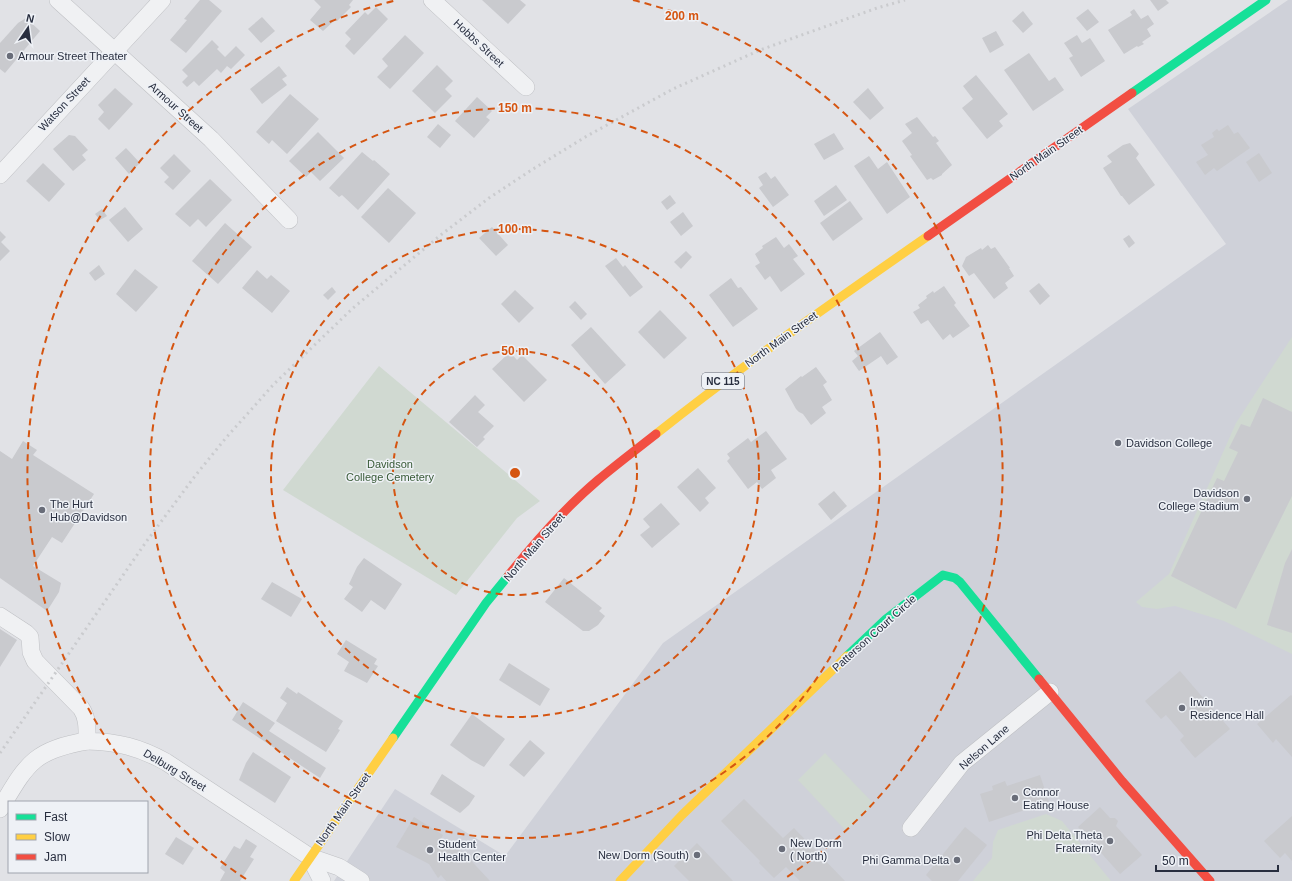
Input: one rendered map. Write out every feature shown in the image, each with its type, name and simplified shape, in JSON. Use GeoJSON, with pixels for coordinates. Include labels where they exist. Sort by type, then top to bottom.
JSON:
{"type":"FeatureCollection","features":[{"type":"Feature","properties":{"kind":"main road","name":"North Main Street"},"geometry":{"type":"LineString","coordinates":[[294,881],[486,603],[528,551],[571,505],[598,480],[705,394],[792,330],[1266,0]]}},
{"type":"Feature","properties":{"kind":"main road","name":"Patterson Court Circle"},"geometry":{"type":"LineString","coordinates":[[620,881],[682,815],[886,619],[943,575],[955,578],[960,582],[1122,781],[1210,881]]}},
{"type":"Feature","properties":{"kind":"street","name":"Armour Street"},"geometry":{"type":"LineString","coordinates":[[58,0],[211,139],[289,220]]}},
{"type":"Feature","properties":{"kind":"street","name":"Watson Street"},"geometry":{"type":"LineString","coordinates":[[0,174],[162,0]]}},
{"type":"Feature","properties":{"kind":"street","name":"Hobbs Street"},"geometry":{"type":"LineString","coordinates":[[432,0],[526,87]]}},
{"type":"Feature","properties":{"kind":"street"},"geometry":{"type":"LineString","coordinates":[[0,616],[30,637],[31,652],[35,661],[82,708],[85,713],[88,741]]}},
{"type":"Feature","properties":{"kind":"street","name":"Nelson Lane"},"geometry":{"type":"LineString","coordinates":[[910,828],[962,763],[1050,692]]}},
{"type":"Feature","properties":{"kind":"street","name":"Delburg Street"},"geometry":{"type":"LineString","coordinates":[[0,809],[20,775],[29,764],[38,757],[60,746],[88,741],[123,744],[144,750],[173,766],[310,857],[339,867],[361,881]]}},
{"type":"Feature","properties":{"kind":"street"},"geometry":{"type":"LineString","coordinates":[[310,857],[322,881]]}},
{"type":"Feature","properties":{"kind":"shaded area","name":"Davidson College"},"geometry":{"type":"Polygon","coordinates":[[[1288,0],[1292,0],[1292,881],[334,881],[395,789],[505,856],[663,643],[1226,244],[1128,109],[1288,0]]]}},
{"type":"Feature","properties":{"kind":"green space","name":"Davidson College Stadium"},"geometry":{"type":"Polygon","coordinates":[[[1292,337],[1292,654],[1224,621],[1175,606],[1157,609],[1142,607],[1136,602],[1169,574],[1236,423],[1292,337]]]}},
{"type":"Feature","properties":{"kind":"green space","name":"Davidson College Cemetery"},"geometry":{"type":"Polygon","coordinates":[[[379,366],[540,501],[517,518],[456,595],[283,490],[379,366]]]}},
{"type":"Feature","properties":{"kind":"green space"},"geometry":{"type":"Polygon","coordinates":[[[825,753],[874,804],[846,831],[798,780],[825,753]]]}},
{"type":"Feature","properties":{"kind":"green space"},"geometry":{"type":"Polygon","coordinates":[[[1046,814],[1062,821],[1111,881],[973,881],[992,858],[993,842],[998,830],[1046,814]]]}},
{"type":"Feature","properties":{"kind":"building"},"geometry":{"type":"Polygon","coordinates":[[[200,0],[209,0],[222,11],[186,53],[170,40],[187,20],[184,19],[200,0]]]}},
{"type":"Feature","properties":{"kind":"building"},"geometry":{"type":"Polygon","coordinates":[[[314,0],[353,0],[349,5],[351,7],[337,21],[335,20],[323,31],[310,20],[321,7],[314,0]]]}},
{"type":"Feature","properties":{"kind":"building"},"geometry":{"type":"Polygon","coordinates":[[[482,0],[520,0],[526,5],[508,24],[482,0]]]}},
{"type":"Feature","properties":{"kind":"building"},"geometry":{"type":"Polygon","coordinates":[[[1150,0],[1166,0],[1169,3],[1158,11],[1150,0]]]}},
{"type":"Feature","properties":{"kind":"building"},"geometry":{"type":"Polygon","coordinates":[[[376,7],[388,19],[354,55],[345,46],[351,39],[345,33],[365,12],[368,15],[376,7]]]}},
{"type":"Feature","properties":{"kind":"building"},"geometry":{"type":"Polygon","coordinates":[[[1088,9],[1099,22],[1087,31],[1076,18],[1088,9]]]}},
{"type":"Feature","properties":{"kind":"building"},"geometry":{"type":"Polygon","coordinates":[[[1134,9],[1141,19],[1148,15],[1154,24],[1147,29],[1151,36],[1142,42],[1144,44],[1138,47],[1137,46],[1124,54],[1108,30],[1132,15],[1130,12],[1134,9]]]}},
{"type":"Feature","properties":{"kind":"building"},"geometry":{"type":"Polygon","coordinates":[[[1023,11],[1033,24],[1023,33],[1012,21],[1023,11]]]}},
{"type":"Feature","properties":{"kind":"building"},"geometry":{"type":"Polygon","coordinates":[[[262,17],[275,31],[261,43],[248,29],[262,17]]]}},
{"type":"Feature","properties":{"kind":"building","name":"Armour Street Theater"},"geometry":{"type":"Polygon","coordinates":[[[26,18],[40,31],[5,73],[0,69],[0,43],[18,23],[26,18]]]}},
{"type":"Feature","properties":{"kind":"building"},"geometry":{"type":"Polygon","coordinates":[[[996,31],[1004,45],[990,53],[982,38],[996,31]]]}},
{"type":"Feature","properties":{"kind":"building"},"geometry":{"type":"Polygon","coordinates":[[[405,35],[424,53],[390,89],[377,77],[388,66],[382,59],[405,35]]]}},
{"type":"Feature","properties":{"kind":"building"},"geometry":{"type":"Polygon","coordinates":[[[1077,35],[1082,43],[1090,38],[1105,61],[1081,77],[1069,58],[1073,56],[1064,43],[1077,35]]]}},
{"type":"Feature","properties":{"kind":"building"},"geometry":{"type":"Polygon","coordinates":[[[212,40],[219,47],[217,49],[225,57],[236,46],[245,55],[231,69],[227,66],[221,73],[217,69],[199,86],[194,81],[187,87],[182,82],[188,76],[182,70],[212,40]]]}},
{"type":"Feature","properties":{"kind":"building"},"geometry":{"type":"Polygon","coordinates":[[[1029,53],[1049,81],[1055,77],[1064,90],[1033,111],[1004,70],[1029,53]]]}},
{"type":"Feature","properties":{"kind":"building"},"geometry":{"type":"Polygon","coordinates":[[[437,65],[453,81],[445,89],[452,96],[435,113],[412,91],[437,65]]]}},
{"type":"Feature","properties":{"kind":"building"},"geometry":{"type":"Polygon","coordinates":[[[279,66],[287,76],[282,79],[287,85],[262,104],[250,89],[279,66]]]}},
{"type":"Feature","properties":{"kind":"building"},"geometry":{"type":"Polygon","coordinates":[[[976,75],[1008,114],[999,121],[1003,126],[987,139],[962,108],[973,99],[963,86],[976,75]]]}},
{"type":"Feature","properties":{"kind":"building"},"geometry":{"type":"Polygon","coordinates":[[[115,88],[133,104],[109,130],[98,119],[104,112],[98,105],[115,88]]]}},
{"type":"Feature","properties":{"kind":"building"},"geometry":{"type":"Polygon","coordinates":[[[868,88],[884,108],[870,120],[853,102],[868,88]]]}},
{"type":"Feature","properties":{"kind":"building"},"geometry":{"type":"Polygon","coordinates":[[[290,94],[319,119],[287,154],[272,140],[269,144],[256,132],[290,94]]]}},
{"type":"Feature","properties":{"kind":"building"},"geometry":{"type":"Polygon","coordinates":[[[477,97],[492,111],[486,117],[490,120],[474,138],[455,121],[477,97]]]}},
{"type":"Feature","properties":{"kind":"building"},"geometry":{"type":"Polygon","coordinates":[[[917,117],[933,137],[935,136],[939,141],[936,143],[952,165],[942,175],[933,180],[931,178],[927,180],[910,156],[912,155],[902,141],[912,133],[905,124],[917,117]]]}},
{"type":"Feature","properties":{"kind":"building"},"geometry":{"type":"Polygon","coordinates":[[[438,124],[451,135],[440,148],[427,137],[438,124]]]}},
{"type":"Feature","properties":{"kind":"building"},"geometry":{"type":"Polygon","coordinates":[[[1228,125],[1234,134],[1238,132],[1250,148],[1217,171],[1214,168],[1205,175],[1196,162],[1208,155],[1201,145],[1214,137],[1212,133],[1217,129],[1219,131],[1228,125]]]}},
{"type":"Feature","properties":{"kind":"building"},"geometry":{"type":"Polygon","coordinates":[[[318,132],[344,158],[320,181],[311,172],[306,177],[289,161],[318,132]]]}},
{"type":"Feature","properties":{"kind":"building"},"geometry":{"type":"Polygon","coordinates":[[[834,133],[844,149],[824,160],[814,144],[834,133]]]}},
{"type":"Feature","properties":{"kind":"building"},"geometry":{"type":"Polygon","coordinates":[[[69,135],[75,136],[88,150],[82,155],[86,160],[73,171],[53,149],[69,135]]]}},
{"type":"Feature","properties":{"kind":"building"},"geometry":{"type":"Polygon","coordinates":[[[1130,143],[1139,154],[1136,158],[1155,185],[1129,205],[1121,196],[1103,168],[1112,162],[1107,156],[1123,145],[1130,143]]]}},
{"type":"Feature","properties":{"kind":"building"},"geometry":{"type":"Polygon","coordinates":[[[126,148],[140,163],[129,174],[115,158],[126,148]]]}},
{"type":"Feature","properties":{"kind":"building"},"geometry":{"type":"Polygon","coordinates":[[[362,152],[390,174],[358,210],[342,195],[339,197],[329,188],[362,152]]]}},
{"type":"Feature","properties":{"kind":"building"},"geometry":{"type":"Polygon","coordinates":[[[1259,153],[1272,173],[1259,182],[1246,162],[1259,153]]]}},
{"type":"Feature","properties":{"kind":"building"},"geometry":{"type":"Polygon","coordinates":[[[174,154],[191,171],[173,190],[164,182],[169,177],[160,168],[174,154]]]}},
{"type":"Feature","properties":{"kind":"building"},"geometry":{"type":"Polygon","coordinates":[[[869,156],[878,169],[887,162],[910,197],[887,214],[854,166],[869,156]]]}},
{"type":"Feature","properties":{"kind":"building"},"geometry":{"type":"Polygon","coordinates":[[[43,163],[65,184],[49,202],[26,181],[43,163]]]}},
{"type":"Feature","properties":{"kind":"building"},"geometry":{"type":"Polygon","coordinates":[[[766,172],[771,179],[775,176],[789,195],[773,207],[759,188],[763,185],[758,177],[766,172]]]}},
{"type":"Feature","properties":{"kind":"building"},"geometry":{"type":"Polygon","coordinates":[[[210,179],[232,200],[206,227],[198,219],[190,227],[175,214],[210,179]]]}},
{"type":"Feature","properties":{"kind":"building"},"geometry":{"type":"Polygon","coordinates":[[[836,185],[847,200],[824,216],[814,201],[836,185]]]}},
{"type":"Feature","properties":{"kind":"building"},"geometry":{"type":"Polygon","coordinates":[[[388,188],[416,213],[389,243],[361,217],[388,188]]]}},
{"type":"Feature","properties":{"kind":"building"},"geometry":{"type":"Polygon","coordinates":[[[670,195],[676,203],[667,210],[661,202],[670,195]]]}},
{"type":"Feature","properties":{"kind":"building"},"geometry":{"type":"Polygon","coordinates":[[[850,201],[863,219],[833,241],[820,223],[850,201]]]}},
{"type":"Feature","properties":{"kind":"building"},"geometry":{"type":"Polygon","coordinates":[[[125,207],[143,229],[128,242],[109,220],[125,207]]]}},
{"type":"Feature","properties":{"kind":"building"},"geometry":{"type":"Polygon","coordinates":[[[102,209],[107,216],[100,220],[95,214],[102,209]]]}},
{"type":"Feature","properties":{"kind":"building"},"geometry":{"type":"Polygon","coordinates":[[[683,212],[693,226],[681,236],[670,222],[683,212]]]}},
{"type":"Feature","properties":{"kind":"building"},"geometry":{"type":"Polygon","coordinates":[[[225,223],[252,247],[218,284],[192,261],[225,223]]]}},
{"type":"Feature","properties":{"kind":"building"},"geometry":{"type":"Polygon","coordinates":[[[492,227],[508,245],[496,256],[479,238],[492,227]]]}},
{"type":"Feature","properties":{"kind":"building"},"geometry":{"type":"Polygon","coordinates":[[[0,231],[6,237],[1,242],[10,251],[0,261],[0,231]]]}},
{"type":"Feature","properties":{"kind":"building"},"geometry":{"type":"Polygon","coordinates":[[[1129,235],[1135,243],[1129,248],[1123,239],[1129,235]]]}},
{"type":"Feature","properties":{"kind":"building"},"geometry":{"type":"Polygon","coordinates":[[[776,237],[784,248],[789,244],[798,256],[793,259],[805,274],[781,292],[770,276],[765,280],[755,266],[760,263],[755,254],[763,248],[762,246],[776,237]]]}},
{"type":"Feature","properties":{"kind":"building"},"geometry":{"type":"Polygon","coordinates":[[[988,245],[991,249],[995,247],[1014,276],[1005,283],[1008,288],[994,299],[974,273],[969,276],[962,266],[966,257],[981,248],[982,250],[988,245]]]}},
{"type":"Feature","properties":{"kind":"building"},"geometry":{"type":"Polygon","coordinates":[[[686,251],[692,257],[681,269],[674,262],[686,251]]]}},
{"type":"Feature","properties":{"kind":"building"},"geometry":{"type":"Polygon","coordinates":[[[616,258],[623,267],[625,265],[643,287],[630,297],[605,266],[616,258]]]}},
{"type":"Feature","properties":{"kind":"building"},"geometry":{"type":"Polygon","coordinates":[[[99,265],[105,274],[95,281],[89,273],[99,265]]]}},
{"type":"Feature","properties":{"kind":"building"},"geometry":{"type":"Polygon","coordinates":[[[135,269],[158,287],[136,312],[116,294],[135,269]]]}},
{"type":"Feature","properties":{"kind":"building"},"geometry":{"type":"Polygon","coordinates":[[[257,270],[267,279],[271,275],[290,291],[272,313],[242,288],[257,270]]]}},
{"type":"Feature","properties":{"kind":"building"},"geometry":{"type":"Polygon","coordinates":[[[731,278],[738,288],[741,287],[758,309],[733,327],[709,295],[731,278]]]}},
{"type":"Feature","properties":{"kind":"building"},"geometry":{"type":"Polygon","coordinates":[[[1039,283],[1050,296],[1040,305],[1029,291],[1039,283]]]}},
{"type":"Feature","properties":{"kind":"building"},"geometry":{"type":"Polygon","coordinates":[[[944,286],[956,303],[954,305],[970,326],[953,338],[950,334],[943,340],[928,320],[921,324],[913,312],[920,308],[918,305],[927,298],[926,296],[933,291],[934,293],[944,286]]]}},
{"type":"Feature","properties":{"kind":"building"},"geometry":{"type":"Polygon","coordinates":[[[332,287],[336,292],[328,300],[323,295],[332,287]]]}},
{"type":"Feature","properties":{"kind":"building"},"geometry":{"type":"Polygon","coordinates":[[[515,290],[534,308],[519,323],[501,304],[515,290]]]}},
{"type":"Feature","properties":{"kind":"building"},"geometry":{"type":"Polygon","coordinates":[[[575,301],[587,314],[581,320],[569,307],[575,301]]]}},
{"type":"Feature","properties":{"kind":"building"},"geometry":{"type":"Polygon","coordinates":[[[660,310],[687,338],[664,359],[638,332],[660,310]]]}},
{"type":"Feature","properties":{"kind":"building"},"geometry":{"type":"Polygon","coordinates":[[[591,327],[626,365],[605,384],[571,345],[591,327]]]}},
{"type":"Feature","properties":{"kind":"building"},"geometry":{"type":"Polygon","coordinates":[[[880,332],[898,357],[887,365],[881,356],[859,371],[852,361],[858,356],[854,351],[880,332]]]}},
{"type":"Feature","properties":{"kind":"building"},"geometry":{"type":"Polygon","coordinates":[[[510,352],[517,360],[522,355],[547,380],[524,402],[492,369],[510,352]]]}},
{"type":"Feature","properties":{"kind":"building"},"geometry":{"type":"Polygon","coordinates":[[[816,367],[827,382],[823,385],[832,400],[822,407],[826,413],[811,425],[803,414],[796,409],[785,389],[801,376],[802,377],[816,367]]]}},
{"type":"Feature","properties":{"kind":"building"},"geometry":{"type":"Polygon","coordinates":[[[475,395],[485,405],[478,412],[494,426],[483,437],[485,439],[477,447],[449,422],[475,395]]]}},
{"type":"Feature","properties":{"kind":"building"},"geometry":{"type":"Polygon","coordinates":[[[1263,398],[1292,412],[1292,496],[1236,609],[1171,576],[1217,478],[1224,481],[1238,452],[1229,448],[1241,424],[1250,427],[1263,398]]]}},
{"type":"Feature","properties":{"kind":"building"},"geometry":{"type":"Polygon","coordinates":[[[766,431],[787,459],[771,470],[776,478],[762,489],[757,482],[748,489],[727,461],[730,458],[727,454],[748,438],[751,442],[766,431]]]}},
{"type":"Feature","properties":{"kind":"building","name":"The Hurt Hub@Davidson"},"geometry":{"type":"Polygon","coordinates":[[[23,441],[37,450],[33,455],[94,494],[62,543],[52,537],[33,566],[61,583],[59,592],[47,611],[0,578],[0,451],[12,459],[23,441]]]}},
{"type":"Feature","properties":{"kind":"building"},"geometry":{"type":"Polygon","coordinates":[[[698,468],[716,488],[705,498],[709,503],[700,512],[677,487],[698,468]]]}},
{"type":"Feature","properties":{"kind":"building"},"geometry":{"type":"Polygon","coordinates":[[[834,491],[847,506],[831,520],[818,504],[834,491]]]}},
{"type":"Feature","properties":{"kind":"building"},"geometry":{"type":"Polygon","coordinates":[[[661,503],[680,524],[652,548],[640,535],[650,527],[643,519],[661,503]]]}},
{"type":"Feature","properties":{"kind":"building"},"geometry":{"type":"Polygon","coordinates":[[[1292,549],[1292,633],[1267,625],[1285,563],[1292,549]]]}},
{"type":"Feature","properties":{"kind":"building"},"geometry":{"type":"Polygon","coordinates":[[[364,558],[402,584],[385,610],[371,600],[362,612],[344,599],[353,587],[349,584],[357,567],[364,558]]]}},
{"type":"Feature","properties":{"kind":"building"},"geometry":{"type":"Polygon","coordinates":[[[564,578],[602,608],[599,611],[605,616],[598,625],[589,631],[583,631],[545,602],[564,578]]]}},
{"type":"Feature","properties":{"kind":"building"},"geometry":{"type":"Polygon","coordinates":[[[272,582],[302,599],[291,617],[261,599],[272,582]]]}},
{"type":"Feature","properties":{"kind":"building"},"geometry":{"type":"Polygon","coordinates":[[[0,629],[17,640],[0,667],[0,629]]]}},
{"type":"Feature","properties":{"kind":"building"},"geometry":{"type":"Polygon","coordinates":[[[346,640],[377,659],[374,664],[378,666],[367,683],[344,671],[349,662],[337,654],[346,640]]]}},
{"type":"Feature","properties":{"kind":"building"},"geometry":{"type":"Polygon","coordinates":[[[509,663],[550,689],[540,706],[499,680],[509,663]]]}},
{"type":"Feature","properties":{"kind":"building","name":"Irwin Residence Hall"},"geometry":{"type":"Polygon","coordinates":[[[1180,671],[1230,729],[1195,758],[1180,740],[1184,736],[1166,715],[1161,719],[1145,701],[1180,671]]]}},
{"type":"Feature","properties":{"kind":"building"},"geometry":{"type":"Polygon","coordinates":[[[287,687],[297,694],[298,692],[343,721],[338,729],[340,730],[326,752],[276,721],[287,703],[280,698],[287,687]]]}},
{"type":"Feature","properties":{"kind":"building"},"geometry":{"type":"Polygon","coordinates":[[[1291,695],[1292,757],[1276,739],[1273,743],[1257,724],[1291,695]]]}},
{"type":"Feature","properties":{"kind":"building"},"geometry":{"type":"Polygon","coordinates":[[[243,702],[275,723],[269,731],[326,768],[320,778],[232,720],[243,702]]]}},
{"type":"Feature","properties":{"kind":"building"},"geometry":{"type":"Polygon","coordinates":[[[472,714],[505,739],[484,767],[450,745],[472,714]]]}},
{"type":"Feature","properties":{"kind":"building"},"geometry":{"type":"Polygon","coordinates":[[[530,740],[545,753],[524,777],[509,765],[530,740]]]}},
{"type":"Feature","properties":{"kind":"building"},"geometry":{"type":"Polygon","coordinates":[[[253,752],[291,777],[275,803],[239,780],[246,763],[253,752]]]}},
{"type":"Feature","properties":{"kind":"building"},"geometry":{"type":"Polygon","coordinates":[[[442,774],[475,796],[469,805],[460,813],[430,794],[442,774]]]}},
{"type":"Feature","properties":{"kind":"building","name":"Connor Eating House"},"geometry":{"type":"Polygon","coordinates":[[[1040,775],[1049,802],[989,822],[980,794],[993,790],[992,786],[1005,781],[1007,786],[1040,775]]]}},
{"type":"Feature","properties":{"kind":"building","name":"New Dorm ( North)"},"geometry":{"type":"Polygon","coordinates":[[[744,799],[783,838],[794,828],[845,881],[800,881],[786,867],[774,878],[759,863],[760,861],[721,821],[744,799]]]}},
{"type":"Feature","properties":{"kind":"building","name":"Phi Delta Theta Fraternity"},"geometry":{"type":"Polygon","coordinates":[[[1100,807],[1110,818],[1115,818],[1118,821],[1116,826],[1142,855],[1120,874],[1078,827],[1100,807]]]}},
{"type":"Feature","properties":{"kind":"building"},"geometry":{"type":"Polygon","coordinates":[[[1292,816],[1292,861],[1285,853],[1280,858],[1264,841],[1292,816]]]}},
{"type":"Feature","properties":{"kind":"building","name":"Student Health Center"},"geometry":{"type":"Polygon","coordinates":[[[414,817],[443,835],[441,839],[464,853],[490,881],[446,881],[441,875],[438,878],[429,864],[396,847],[414,817]]]}},
{"type":"Feature","properties":{"kind":"building","name":"Phi Gamma Delta"},"geometry":{"type":"Polygon","coordinates":[[[965,827],[987,845],[958,881],[932,881],[926,875],[965,827]]]}},
{"type":"Feature","properties":{"kind":"building"},"geometry":{"type":"Polygon","coordinates":[[[176,837],[194,848],[183,865],[165,854],[176,837]]]}},
{"type":"Feature","properties":{"kind":"building"},"geometry":{"type":"Polygon","coordinates":[[[246,839],[257,846],[250,857],[254,859],[240,881],[220,881],[225,872],[220,868],[234,846],[240,849],[246,839]]]}},
{"type":"Feature","properties":{"kind":"building","name":"New Dorm (South)"},"geometry":{"type":"Polygon","coordinates":[[[697,843],[733,881],[689,881],[674,866],[697,843]]]}},
{"type":"Feature","properties":{"kind":"railway"},"geometry":{"type":"LineString","coordinates":[[0,753],[146,542],[195,476],[225,439],[273,385],[353,308],[442,234],[489,198],[587,136],[673,89],[760,50],[877,8],[905,0]]}},
{"type":"Feature","properties":{"kind":"traffic: fast"},"geometry":{"type":"LineString","coordinates":[[1132,93],[1266,0]]}},
{"type":"Feature","properties":{"kind":"traffic: fast"},"geometry":{"type":"LineString","coordinates":[[847,656],[886,619],[943,575],[955,578],[960,582],[1039,679]]}},
{"type":"Feature","properties":{"kind":"traffic: fast"},"geometry":{"type":"LineString","coordinates":[[393,738],[486,603],[508,576]]}},
{"type":"Feature","properties":{"kind":"traffic: slow"},"geometry":{"type":"LineString","coordinates":[[656,434],[756,357],[928,236]]}},
{"type":"Feature","properties":{"kind":"traffic: slow"},"geometry":{"type":"LineString","coordinates":[[620,881],[682,815],[847,656]]}},
{"type":"Feature","properties":{"kind":"traffic: slow"},"geometry":{"type":"LineString","coordinates":[[294,881],[393,738]]}},
{"type":"Feature","properties":{"kind":"traffic: jam"},"geometry":{"type":"LineString","coordinates":[[928,236],[1132,93]]}},
{"type":"Feature","properties":{"kind":"traffic: jam"},"geometry":{"type":"LineString","coordinates":[[508,576],[540,538],[574,502],[605,474],[656,434]]}},
{"type":"Feature","properties":{"kind":"traffic: jam"},"geometry":{"type":"LineString","coordinates":[[1039,679],[1122,781],[1210,881]]}},
{"type":"Feature","properties":{"kind":"place","name":"Armour Street Theater"},"geometry":{"type":"Point","coordinates":[10,56]}},
{"type":"Feature","properties":{"kind":"place","name":"Davidson College"},"geometry":{"type":"Point","coordinates":[1118,443]}},
{"type":"Feature","properties":{"kind":"place","name":"Davidson College Stadium"},"geometry":{"type":"Point","coordinates":[1247,499]}},
{"type":"Feature","properties":{"kind":"place","name":"The Hurt Hub@Davidson"},"geometry":{"type":"Point","coordinates":[42,510]}},
{"type":"Feature","properties":{"kind":"place","name":"Irwin Residence Hall"},"geometry":{"type":"Point","coordinates":[1182,708]}},
{"type":"Feature","properties":{"kind":"place","name":"Connor Eating House"},"geometry":{"type":"Point","coordinates":[1015,798]}},
{"type":"Feature","properties":{"kind":"place","name":"Phi Delta Theta Fraternity"},"geometry":{"type":"Point","coordinates":[1110,841]}},
{"type":"Feature","properties":{"kind":"place","name":"New Dorm ( North)"},"geometry":{"type":"Point","coordinates":[782,849]}},
{"type":"Feature","properties":{"kind":"place","name":"Student Health Center"},"geometry":{"type":"Point","coordinates":[430,850]}},
{"type":"Feature","properties":{"kind":"place","name":"New Dorm (South)"},"geometry":{"type":"Point","coordinates":[697,855]}},
{"type":"Feature","properties":{"kind":"place","name":"Phi Gamma Delta"},"geometry":{"type":"Point","coordinates":[957,860]}}]}
